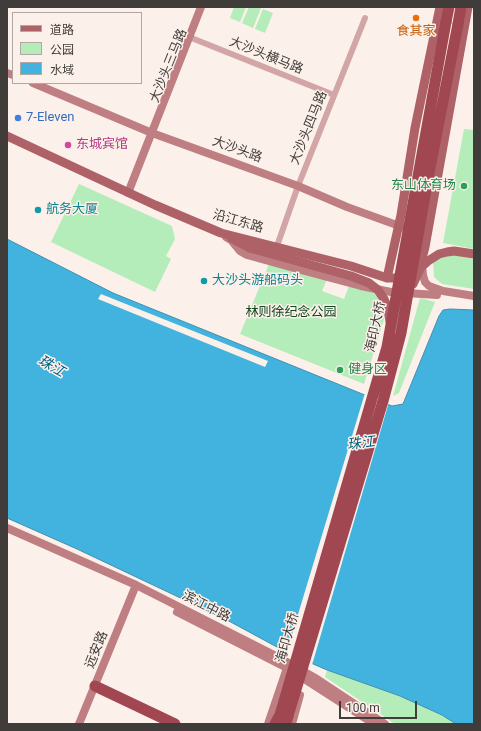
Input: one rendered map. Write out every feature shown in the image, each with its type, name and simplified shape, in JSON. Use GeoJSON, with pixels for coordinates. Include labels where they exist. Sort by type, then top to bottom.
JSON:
{"type":"FeatureCollection","features":[{"type":"Feature","properties":{"kind":"highway","name":"海印大桥"},"geometry":{"type":"LineString","coordinates":[[283,722],[389,338],[449,7]]}},
{"type":"Feature","properties":{"kind":"highway","name":"海印大桥"},"geometry":{"type":"LineString","coordinates":[[283,722],[385,395],[401,333],[428,178],[461,7]]}},
{"type":"Feature","properties":{"kind":"highway"},"geometry":{"type":"LineString","coordinates":[[95,686],[175,724]]}},
{"type":"Feature","properties":{"kind":"main road","name":"大沙头三马路"},"geometry":{"type":"LineString","coordinates":[[191,37],[201,7]]}},
{"type":"Feature","properties":{"kind":"main road","name":"大沙头三马路"},"geometry":{"type":"LineString","coordinates":[[128,193],[156,121],[205,7]]}},
{"type":"Feature","properties":{"kind":"main road"},"geometry":{"type":"LineString","coordinates":[[425,247],[421,262],[411,275],[404,278],[388,278],[401,215],[415,128],[440,7]]}},
{"type":"Feature","properties":{"kind":"main road"},"geometry":{"type":"LineString","coordinates":[[468,7],[422,268],[425,282],[429,286],[435,289],[474,296]]}},
{"type":"Feature","properties":{"kind":"main road","name":"大沙头路"},"geometry":{"type":"LineString","coordinates":[[35,84],[152,132],[298,186],[347,207],[413,231],[424,241],[425,247]]}},
{"type":"Feature","properties":{"kind":"main road","name":"沿江东路"},"geometry":{"type":"LineString","coordinates":[[7,136],[128,193],[221,233],[351,266],[437,294],[474,300]]}},
{"type":"Feature","properties":{"kind":"main road"},"geometry":{"type":"LineString","coordinates":[[401,215],[404,220],[413,225],[429,225]]}},
{"type":"Feature","properties":{"kind":"main road"},"geometry":{"type":"LineString","coordinates":[[221,233],[250,248],[351,276],[369,283],[380,292],[387,306],[390,321],[389,338]]}},
{"type":"Feature","properties":{"kind":"main road"},"geometry":{"type":"LineString","coordinates":[[221,233],[231,240],[240,251],[247,255],[361,286],[391,292],[437,294]]}},
{"type":"Feature","properties":{"kind":"main road"},"geometry":{"type":"LineString","coordinates":[[408,298],[417,274],[421,267],[428,261],[446,252],[460,251],[474,254]]}},
{"type":"Feature","properties":{"kind":"main road","name":"滨江中路"},"geometry":{"type":"LineString","coordinates":[[7,528],[298,668],[318,679],[386,724]]}},
{"type":"Feature","properties":{"kind":"main road","name":"滨江中路"},"geometry":{"type":"LineString","coordinates":[[7,534],[134,588],[287,668],[374,724]]}},
{"type":"Feature","properties":{"kind":"main road","name":"远安路"},"geometry":{"type":"LineString","coordinates":[[79,724],[134,588]]}},
{"type":"Feature","properties":{"kind":"main road"},"geometry":{"type":"LineString","coordinates":[[268,724],[287,668],[298,668],[304,678],[283,722]]}},
{"type":"Feature","properties":{"kind":"street","name":"大沙头四马路"},"geometry":{"type":"LineString","coordinates":[[277,246],[298,186],[365,18]]}},
{"type":"Feature","properties":{"kind":"street","name":"大沙头横马路"},"geometry":{"type":"LineString","coordinates":[[191,37],[334,95]]}},
{"type":"Feature","properties":{"kind":"green space"},"geometry":{"type":"Polygon","coordinates":[[[234,7],[246,7],[240,22],[230,18],[234,7]]]}},
{"type":"Feature","properties":{"kind":"green space"},"geometry":{"type":"Polygon","coordinates":[[[249,7],[261,8],[253,28],[242,23],[249,7]]]}},
{"type":"Feature","properties":{"kind":"green space"},"geometry":{"type":"Polygon","coordinates":[[[263,9],[273,13],[265,33],[255,29],[263,9]]]}},
{"type":"Feature","properties":{"kind":"green space","name":"东山体育场"},"geometry":{"type":"Polygon","coordinates":[[[464,129],[474,130],[474,249],[443,243],[464,129]]]}},
{"type":"Feature","properties":{"kind":"green space"},"geometry":{"type":"Polygon","coordinates":[[[79,184],[172,226],[175,239],[166,256],[171,259],[155,292],[51,242],[79,184]]]}},
{"type":"Feature","properties":{"kind":"green space"},"geometry":{"type":"Polygon","coordinates":[[[453,255],[474,259],[474,289],[442,284],[434,277],[433,262],[442,256],[453,255]]]}},
{"type":"Feature","properties":{"kind":"green space","name":"林则徐纪念公园"},"geometry":{"type":"Polygon","coordinates":[[[269,264],[327,279],[322,291],[344,299],[349,286],[375,292],[381,300],[385,311],[384,319],[364,384],[240,334],[269,264]]]}},
{"type":"Feature","properties":{"kind":"green space"},"geometry":{"type":"Polygon","coordinates":[[[420,298],[435,302],[399,393],[393,396],[420,298]]]}},
{"type":"Feature","properties":{"kind":"green space"},"geometry":{"type":"Polygon","coordinates":[[[327,670],[400,696],[442,715],[456,724],[395,724],[325,677],[327,670]]]}},
{"type":"Feature","properties":{"kind":"water","name":"珠江"},"geometry":{"type":"Polygon","coordinates":[[[7,239],[113,293],[392,406],[403,404],[439,316],[443,310],[474,310],[474,724],[456,724],[442,715],[400,696],[327,670],[288,653],[227,620],[77,549],[7,518],[7,239]]]}},
{"type":"Feature","properties":{"kind":"pier"},"geometry":{"type":"Polygon","coordinates":[[[101,294],[268,361],[265,367],[98,299],[101,294]]]}},
{"type":"Feature","properties":{"kind":"pier"},"geometry":{"type":"Polygon","coordinates":[[[365,393],[389,402],[312,665],[286,654],[365,393]]]}},
{"type":"Feature","properties":{"kind":"place","name":"食其家"},"geometry":{"type":"Point","coordinates":[416,18]}},
{"type":"Feature","properties":{"kind":"place","name":"7-Eleven"},"geometry":{"type":"Point","coordinates":[18,118]}},
{"type":"Feature","properties":{"kind":"place","name":"东城宾馆"},"geometry":{"type":"Point","coordinates":[68,145]}},
{"type":"Feature","properties":{"kind":"place","name":"东山体育场"},"geometry":{"type":"Point","coordinates":[464,186]}},
{"type":"Feature","properties":{"kind":"place","name":"航务大厦"},"geometry":{"type":"Point","coordinates":[38,210]}},
{"type":"Feature","properties":{"kind":"place","name":"大沙头游船码头"},"geometry":{"type":"Point","coordinates":[204,281]}},
{"type":"Feature","properties":{"kind":"place","name":"健身区"},"geometry":{"type":"Point","coordinates":[340,370]}}]}
